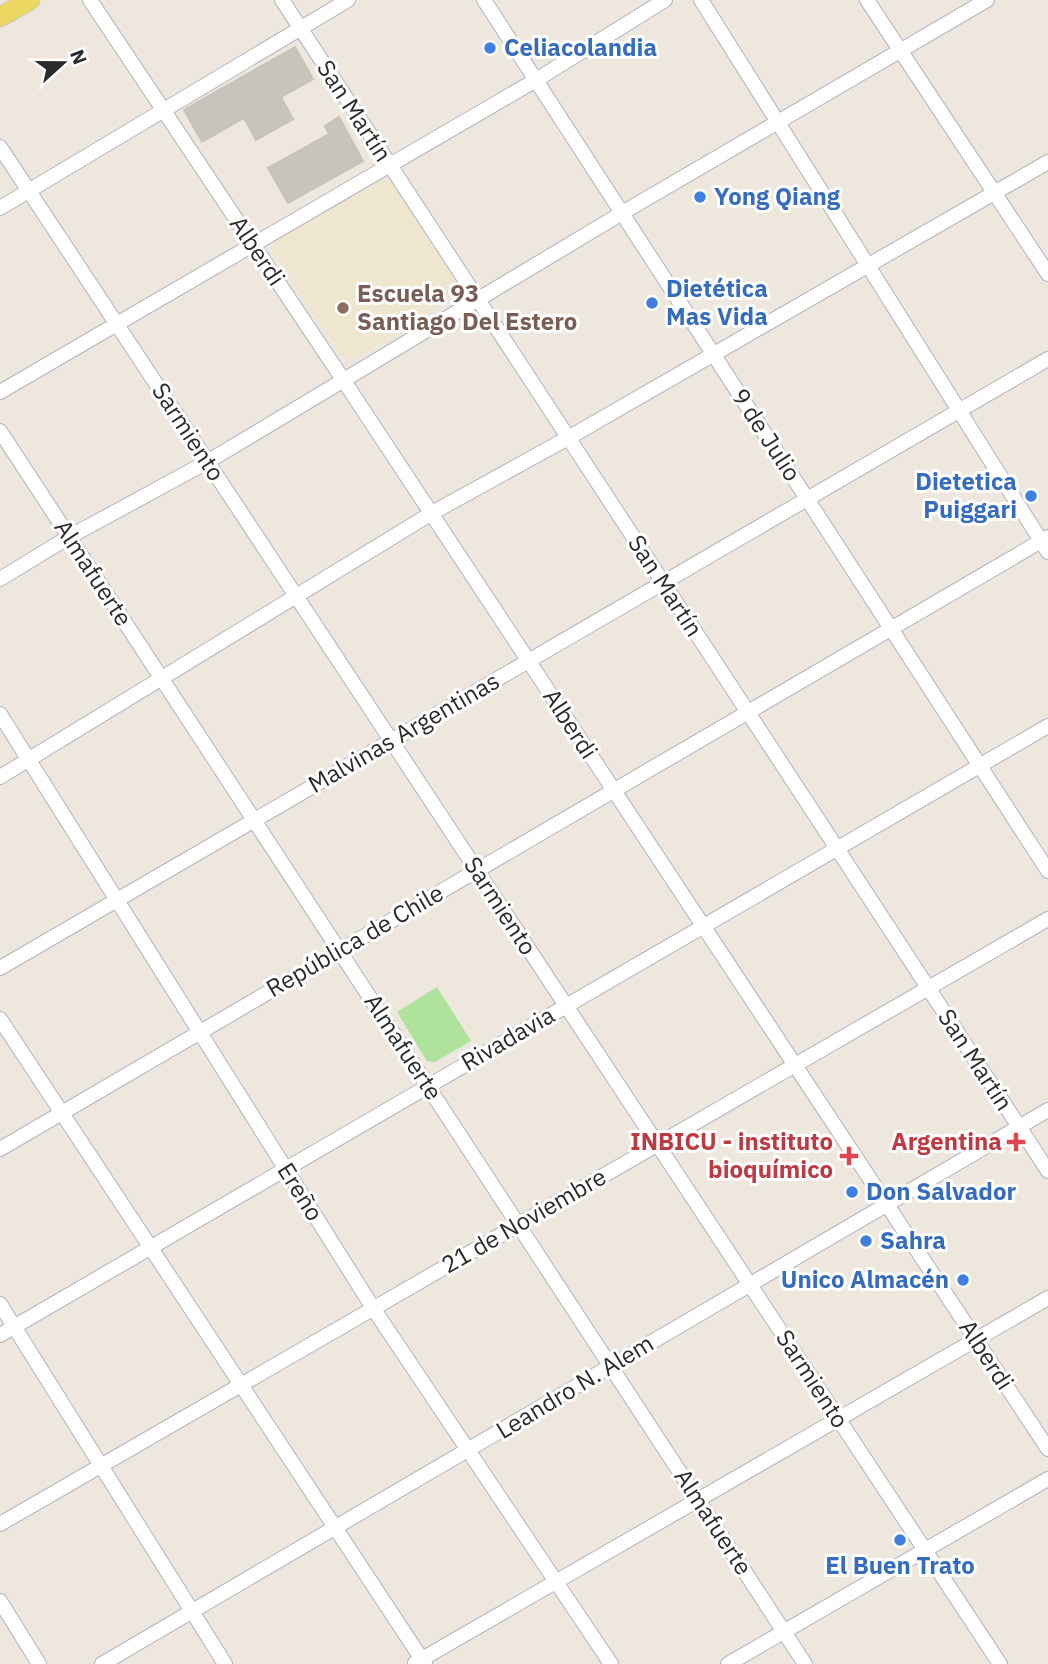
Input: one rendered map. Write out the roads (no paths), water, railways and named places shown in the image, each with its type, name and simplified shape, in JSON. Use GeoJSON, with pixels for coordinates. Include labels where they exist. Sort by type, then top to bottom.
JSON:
{"type":"FeatureCollection","features":[{"type":"Feature","properties":{"kind":"main road"},"geometry":{"type":"LineString","coordinates":[[0,18],[30,0]]}},
{"type":"Feature","properties":{"kind":"street","name":"Alberdi"},"geometry":{"type":"LineString","coordinates":[[90,0],[432,513],[1048,1449]]}},
{"type":"Feature","properties":{"kind":"street","name":"San Martín"},"geometry":{"type":"LineString","coordinates":[[282,0],[1048,1171]]}},
{"type":"Feature","properties":{"kind":"street"},"geometry":{"type":"LineString","coordinates":[[0,208],[348,0]]}},
{"type":"Feature","properties":{"kind":"street","name":"9 de Julio"},"geometry":{"type":"LineString","coordinates":[[484,0],[1048,871]]}},
{"type":"Feature","properties":{"kind":"street"},"geometry":{"type":"LineString","coordinates":[[0,392],[118,326],[536,80],[665,0]]}},
{"type":"Feature","properties":{"kind":"street"},"geometry":{"type":"LineString","coordinates":[[701,0],[959,411],[1046,543]]}},
{"type":"Feature","properties":{"kind":"street"},"geometry":{"type":"LineString","coordinates":[[867,0],[1048,274]]}},
{"type":"Feature","properties":{"kind":"street"},"geometry":{"type":"LineString","coordinates":[[0,579],[69,537],[207,462],[622,213],[987,0]]}},
{"type":"Feature","properties":{"kind":"street","name":"Sarmiento"},"geometry":{"type":"LineString","coordinates":[[0,148],[1000,1664]]}},
{"type":"Feature","properties":{"kind":"street"},"geometry":{"type":"LineString","coordinates":[[0,777],[432,513],[569,438],[1048,162]]}},
{"type":"Feature","properties":{"kind":"street","name":"Malvinas Argentinas"},"geometry":{"type":"LineString","coordinates":[[0,968],[1048,359]]}},
{"type":"Feature","properties":{"kind":"street","name":"Almafuerte"},"geometry":{"type":"LineString","coordinates":[[0,431],[805,1664]]}},
{"type":"Feature","properties":{"kind":"street","name":"República de Chile"},"geometry":{"type":"LineString","coordinates":[[0,1149],[747,711],[1046,543]]}},
{"type":"Feature","properties":{"kind":"street","name":"Ereño"},"geometry":{"type":"LineString","coordinates":[[0,714],[373,1308],[611,1664]]}},
{"type":"Feature","properties":{"kind":"street","name":"Rivadavia"},"geometry":{"type":"LineString","coordinates":[[0,1335],[1048,726]]}},
{"type":"Feature","properties":{"kind":"street","name":"21 de Noviembre"},"geometry":{"type":"LineString","coordinates":[[0,1524],[1048,919]]}},
{"type":"Feature","properties":{"kind":"street"},"geometry":{"type":"LineString","coordinates":[[0,1019],[335,1527],[420,1663],[1048,1298]]}},
{"type":"Feature","properties":{"kind":"street","name":"Leandro N. Alem"},"geometry":{"type":"LineString","coordinates":[[102,1664],[1048,1110]]}},
{"type":"Feature","properties":{"kind":"street"},"geometry":{"type":"LineString","coordinates":[[0,1304],[225,1664]]}},
{"type":"Feature","properties":{"kind":"street"},"geometry":{"type":"LineString","coordinates":[[728,1664],[1048,1479]]}},
{"type":"Feature","properties":{"kind":"street"},"geometry":{"type":"LineString","coordinates":[[0,1601],[38,1664]]}},
{"type":"Feature","properties":{"kind":"place","name":"Celiacolandia"},"geometry":{"type":"Point","coordinates":[490,48]}},
{"type":"Feature","properties":{"kind":"place","name":"Yong Qiang"},"geometry":{"type":"Point","coordinates":[700,197]}},
{"type":"Feature","properties":{"kind":"place","name":"Dietética Mas Vida"},"geometry":{"type":"Point","coordinates":[652,303]}},
{"type":"Feature","properties":{"kind":"place","name":"Escuela 93 Santiago Del Estero"},"geometry":{"type":"Point","coordinates":[343,308]}},
{"type":"Feature","properties":{"kind":"place","name":"Dietetica Puiggari"},"geometry":{"type":"Point","coordinates":[1031,496]}},
{"type":"Feature","properties":{"kind":"place","name":"Argentina"},"geometry":{"type":"Point","coordinates":[1016,1142]}},
{"type":"Feature","properties":{"kind":"place","name":"INBICU - instituto bioquímico"},"geometry":{"type":"Point","coordinates":[849,1156]}},
{"type":"Feature","properties":{"kind":"place","name":"Don Salvador"},"geometry":{"type":"Point","coordinates":[852,1192]}},
{"type":"Feature","properties":{"kind":"place","name":"Sahra"},"geometry":{"type":"Point","coordinates":[866,1241]}},
{"type":"Feature","properties":{"kind":"place","name":"Unico Almacén"},"geometry":{"type":"Point","coordinates":[963,1280]}},
{"type":"Feature","properties":{"kind":"place","name":"El Buen Trato"},"geometry":{"type":"Point","coordinates":[900,1540]}}]}
